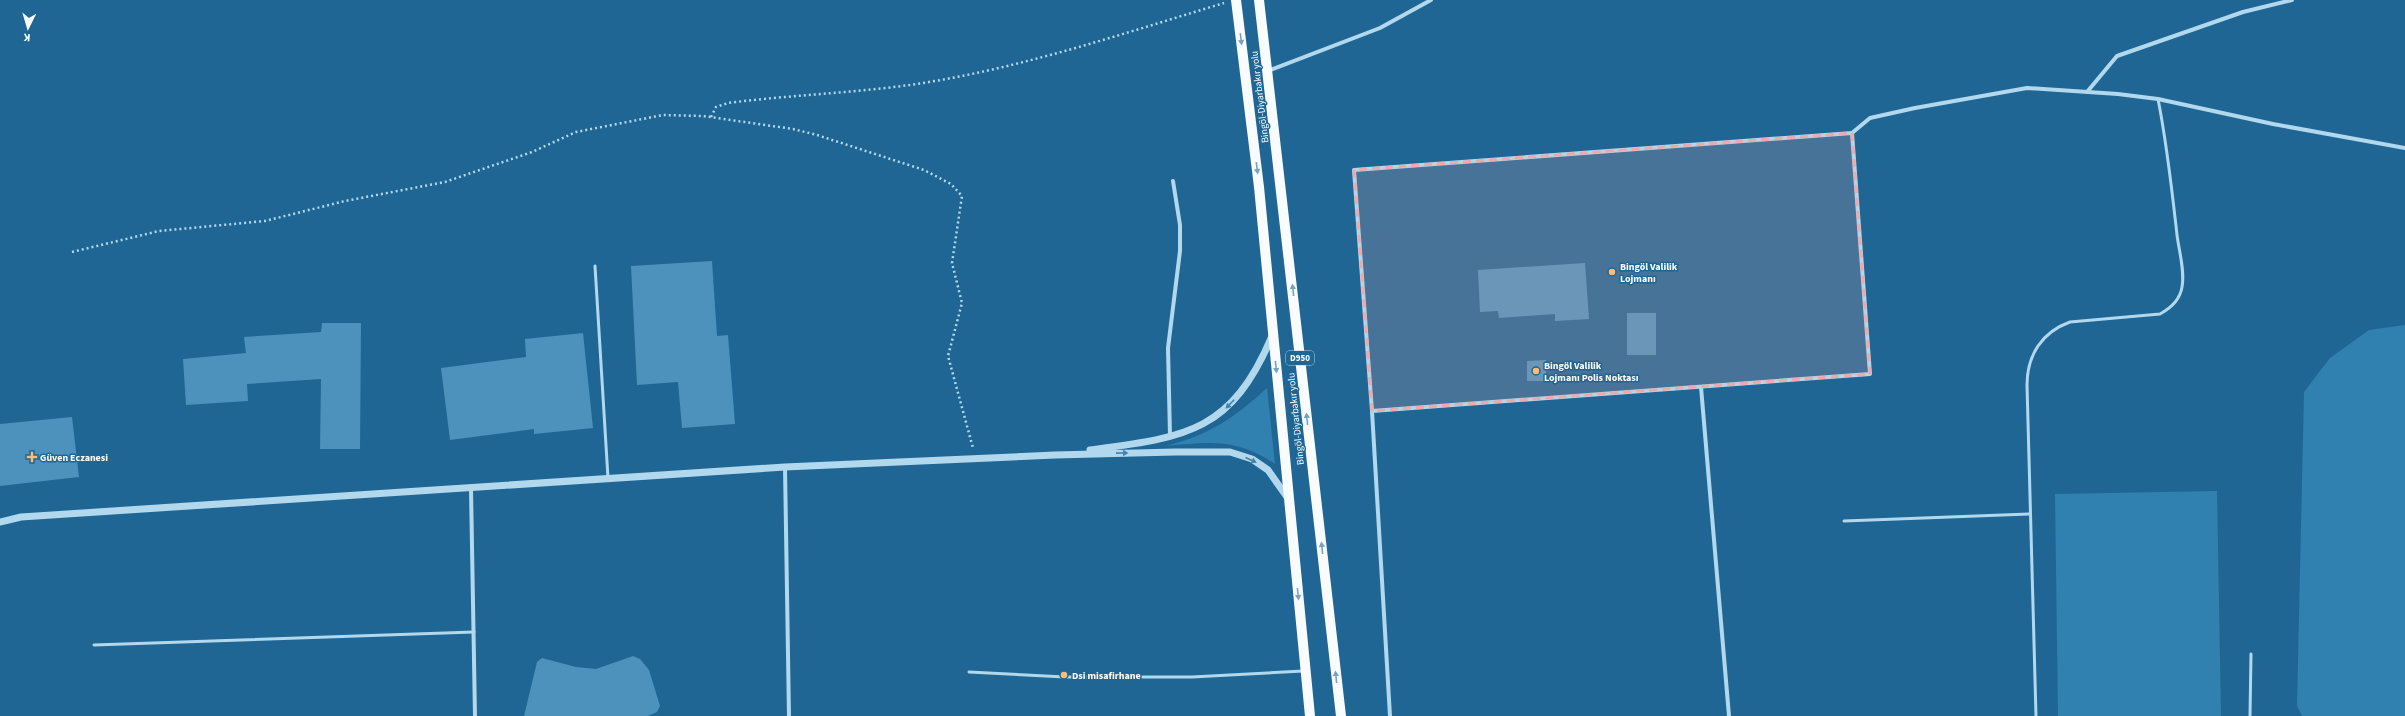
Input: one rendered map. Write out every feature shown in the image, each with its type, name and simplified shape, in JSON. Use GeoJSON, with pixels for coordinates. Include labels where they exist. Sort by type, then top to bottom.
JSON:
{"type":"FeatureCollection","features":[{"type":"Feature","properties":{"kind":"main road","name":"Bingöl-Diyarbakır yolu"},"geometry":{"type":"LineString","coordinates":[[1236,0],[1259,187],[1272,336],[1310,716]]}},
{"type":"Feature","properties":{"kind":"main road","name":"Bingöl-Diyarbakır yolu"},"geometry":{"type":"LineString","coordinates":[[1259,0],[1341,716]]}},
{"type":"Feature","properties":{"kind":"street"},"geometry":{"type":"LineString","coordinates":[[1268,71],[1380,28],[1431,0]]}},
{"type":"Feature","properties":{"kind":"street"},"geometry":{"type":"LineString","coordinates":[[2087,92],[2117,56],[2243,12],[2292,0]]}},
{"type":"Feature","properties":{"kind":"street"},"geometry":{"type":"LineString","coordinates":[[1390,716],[1372,411],[1354,170],[1852,133],[1870,118],[1915,108],[2027,88],[2158,99],[2273,124],[2405,148]]}},
{"type":"Feature","properties":{"kind":"street"},"geometry":{"type":"LineString","coordinates":[[1372,411],[1870,374],[1852,133]]}},
{"type":"Feature","properties":{"kind":"street"},"geometry":{"type":"LineString","coordinates":[[1170,437],[1168,348],[1180,251],[1180,225],[1173,181]]}},
{"type":"Feature","properties":{"kind":"street"},"geometry":{"type":"LineString","coordinates":[[1055,454],[1147,442],[1170,437],[1201,425],[1222,413],[1250,382],[1260,366],[1272,336]]}},
{"type":"Feature","properties":{"kind":"street"},"geometry":{"type":"LineString","coordinates":[[1701,386],[1729,716]]}},
{"type":"Feature","properties":{"kind":"street"},"geometry":{"type":"LineString","coordinates":[[0,522],[21,518],[785,467],[1055,454],[1230,452],[1252,459],[1268,470],[1288,498]]}},
{"type":"Feature","properties":{"kind":"street"},"geometry":{"type":"LineString","coordinates":[[785,467],[789,716]]}},
{"type":"Feature","properties":{"kind":"street"},"geometry":{"type":"LineString","coordinates":[[472,489],[475,716]]}},
{"type":"Feature","properties":{"kind":"lane"},"geometry":{"type":"LineString","coordinates":[[2036,716],[2029,514],[2027,375],[2032,354],[2038,345],[2052,331],[2070,322],[2160,314],[2172,306],[2180,295],[2183,286],[2180,254],[2166,140],[2158,99]]}},
{"type":"Feature","properties":{"kind":"lane"},"geometry":{"type":"LineString","coordinates":[[595,266],[608,480]]}},
{"type":"Feature","properties":{"kind":"lane"},"geometry":{"type":"LineString","coordinates":[[1844,521],[2029,514]]}},
{"type":"Feature","properties":{"kind":"lane"},"geometry":{"type":"LineString","coordinates":[[94,645],[474,632]]}},
{"type":"Feature","properties":{"kind":"lane"},"geometry":{"type":"LineString","coordinates":[[2250,716],[2252,654]]}},
{"type":"Feature","properties":{"kind":"lane"},"geometry":{"type":"LineString","coordinates":[[969,672],[1065,678],[1192,677],[1305,671]]}},
{"type":"Feature","properties":{"kind":"path"},"geometry":{"type":"LineString","coordinates":[[711,117],[716,107],[728,103],[884,89],[992,70],[1102,41],[1232,0]]}},
{"type":"Feature","properties":{"kind":"path"},"geometry":{"type":"LineString","coordinates":[[72,252],[159,231],[265,221],[345,201],[445,182],[532,152],[576,132],[664,115],[711,117],[793,129],[817,135],[924,170],[951,184],[962,196],[952,263],[962,303],[948,356],[976,458]]}},
{"type":"Feature","properties":{"kind":"highlighted area"},"geometry":{"type":"Polygon","coordinates":[[[1852,133],[1870,374],[1372,411],[1354,170],[1852,133]]]}},
{"type":"Feature","properties":{"kind":"shaded area"},"geometry":{"type":"Polygon","coordinates":[[[2405,325],[2405,716],[2302,716],[2297,706],[2304,392],[2330,358],[2369,330],[2405,325]]]}},
{"type":"Feature","properties":{"kind":"shaded area"},"geometry":{"type":"Polygon","coordinates":[[[1267,388],[1275,464],[1248,450],[1235,446],[1196,443],[1166,446],[1195,437],[1208,431],[1232,417],[1267,388]]]}},
{"type":"Feature","properties":{"kind":"shaded area"},"geometry":{"type":"Polygon","coordinates":[[[2217,491],[2221,716],[2058,716],[2055,494],[2217,491]]]}},
{"type":"Feature","properties":{"kind":"building"},"geometry":{"type":"Polygon","coordinates":[[[712,261],[717,336],[728,335],[735,424],[682,428],[678,382],[637,385],[631,266],[712,261]]]}},
{"type":"Feature","properties":{"kind":"building"},"geometry":{"type":"Polygon","coordinates":[[[1585,263],[1589,319],[1555,321],[1555,314],[1499,318],[1498,311],[1480,312],[1478,270],[1585,263]]]}},
{"type":"Feature","properties":{"kind":"building"},"geometry":{"type":"Polygon","coordinates":[[[1627,313],[1656,313],[1656,355],[1627,355],[1627,313]]]}},
{"type":"Feature","properties":{"kind":"building"},"geometry":{"type":"Polygon","coordinates":[[[322,323],[361,323],[360,449],[320,449],[321,379],[247,384],[248,401],[186,405],[183,359],[246,353],[244,337],[321,332],[322,323]]]}},
{"type":"Feature","properties":{"kind":"building"},"geometry":{"type":"Polygon","coordinates":[[[583,333],[593,428],[534,434],[534,429],[450,440],[441,368],[526,357],[525,339],[583,333]]]}},
{"type":"Feature","properties":{"kind":"building","name":"Bingöl Valilik Lojmanı Polis Noktası"},"geometry":{"type":"Polygon","coordinates":[[[1546,360],[1546,381],[1527,381],[1527,361],[1546,360]]]}},
{"type":"Feature","properties":{"kind":"building"},"geometry":{"type":"Polygon","coordinates":[[[72,417],[79,477],[0,486],[0,424],[72,417]]]}},
{"type":"Feature","properties":{"kind":"building"},"geometry":{"type":"Polygon","coordinates":[[[633,656],[640,659],[649,670],[660,706],[657,712],[648,716],[524,716],[537,662],[542,658],[576,667],[596,669],[633,656]]]}},
{"type":"Feature","properties":{"kind":"place","name":"Bingöl Valilik Lojmanı"},"geometry":{"type":"Point","coordinates":[1612,272]}},
{"type":"Feature","properties":{"kind":"place","name":"Bingöl Valilik Lojmanı Polis Noktası"},"geometry":{"type":"Point","coordinates":[1536,371]}},
{"type":"Feature","properties":{"kind":"place","name":"Güven Eczanesi"},"geometry":{"type":"Point","coordinates":[32,457]}},
{"type":"Feature","properties":{"kind":"place","name":"Dsi misafirhane"},"geometry":{"type":"Point","coordinates":[1064,675]}}]}
